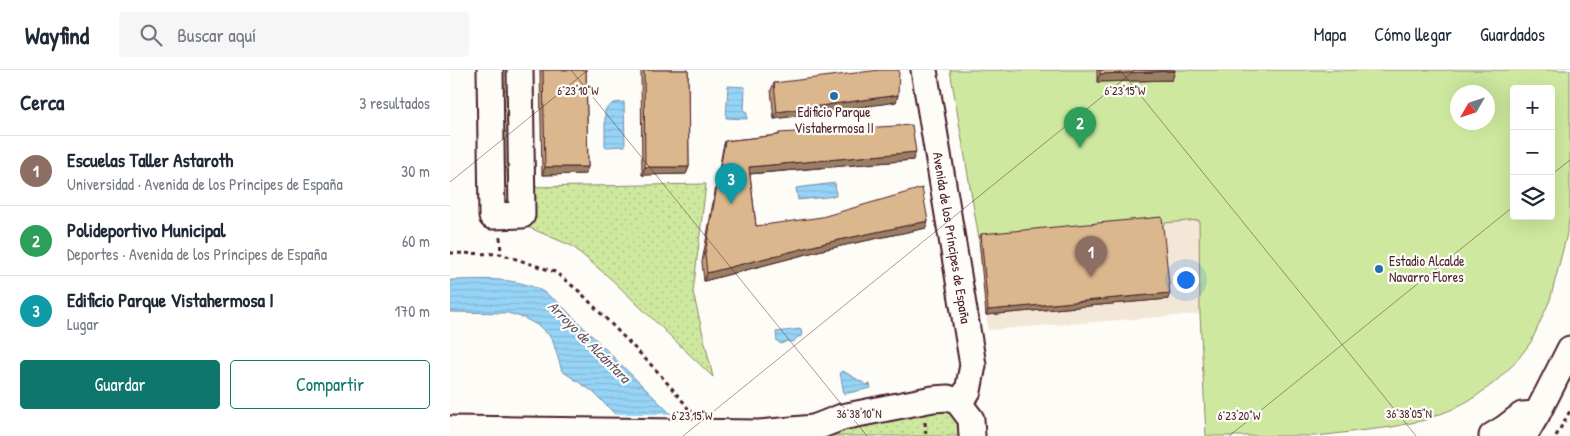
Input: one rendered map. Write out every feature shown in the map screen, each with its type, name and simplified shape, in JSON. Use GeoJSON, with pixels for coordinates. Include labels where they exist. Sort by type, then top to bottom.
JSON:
{"type":"FeatureCollection","features":[{"type":"Feature","properties":{"kind":"street"},"geometry":{"type":"LineString","coordinates":[[490,70],[492,216],[522,215],[520,70]]}},
{"type":"Feature","properties":{"kind":"street","name":"Avenida de los Príncipes de España"},"geometry":{"type":"LineString","coordinates":[[924,70],[973,364],[968,391],[958,402]]}},
{"type":"Feature","properties":{"kind":"street"},"geometry":{"type":"LineString","coordinates":[[1527,430],[1569,351]]}},
{"type":"Feature","properties":{"kind":"street"},"geometry":{"type":"LineString","coordinates":[[450,429],[811,432],[842,417],[933,398],[948,398],[958,402],[971,419],[972,436]]}},
{"type":"Feature","properties":{"kind":"street"},"geometry":{"type":"LineString","coordinates":[[1492,436],[1522,416],[1527,430]]}},
{"type":"Feature","properties":{"kind":"path"},"geometry":{"type":"LineString","coordinates":[[450,253],[501,254],[555,272],[580,292],[658,371],[686,405],[696,432]]}},
{"type":"Feature","properties":{"kind":"path"},"geometry":{"type":"LineString","coordinates":[[1556,436],[1570,411]]}},
{"type":"Feature","properties":{"kind":"shaded area"},"geometry":{"type":"Polygon","coordinates":[[[1199,220],[1200,314],[988,330],[979,239],[1199,220]]]}},
{"type":"Feature","properties":{"kind":"green space"},"geometry":{"type":"Polygon","coordinates":[[[485,70],[528,70],[528,187],[706,184],[693,292],[713,377],[611,279],[572,246],[530,228],[500,223],[485,70]]]}},
{"type":"Feature","properties":{"kind":"green space","name":"Estadio Alcalde Navarro Flores"},"geometry":{"type":"Polygon","coordinates":[[[950,70],[1570,70],[1570,214],[1566,238],[1550,300],[1531,342],[1515,363],[1495,382],[1475,397],[1453,409],[1425,420],[1392,427],[1317,436],[1206,436],[1200,314],[1199,220],[979,239],[950,70]]]}},
{"type":"Feature","properties":{"kind":"green space"},"geometry":{"type":"Polygon","coordinates":[[[505,90],[511,90],[516,131],[496,132],[498,96],[505,90]]]}},
{"type":"Feature","properties":{"kind":"green space"},"geometry":{"type":"Polygon","coordinates":[[[515,171],[513,204],[504,204],[494,172],[515,171]]]}},
{"type":"Feature","properties":{"kind":"green space"},"geometry":{"type":"Polygon","coordinates":[[[943,407],[958,417],[964,436],[825,436],[832,430],[943,407]]]}},
{"type":"Feature","properties":{"kind":"water"},"geometry":{"type":"Polygon","coordinates":[[[728,86],[745,87],[744,111],[747,112],[747,119],[726,118],[728,86]]]}},
{"type":"Feature","properties":{"kind":"water"},"geometry":{"type":"Polygon","coordinates":[[[624,102],[625,146],[605,147],[605,110],[613,103],[624,102]]]}},
{"type":"Feature","properties":{"kind":"water"},"geometry":{"type":"Polygon","coordinates":[[[835,183],[836,196],[798,200],[796,188],[835,183]]]}},
{"type":"Feature","properties":{"kind":"water","name":"Arroyo de Alcántara"},"geometry":{"type":"Polygon","coordinates":[[[450,280],[508,281],[531,286],[544,292],[558,302],[693,436],[637,436],[592,391],[562,371],[552,338],[539,326],[524,318],[508,313],[450,312],[450,280]]]}},
{"type":"Feature","properties":{"kind":"water"},"geometry":{"type":"Polygon","coordinates":[[[801,329],[802,336],[793,342],[787,341],[781,344],[777,341],[776,332],[801,329]]]}},
{"type":"Feature","properties":{"kind":"water"},"geometry":{"type":"Polygon","coordinates":[[[843,371],[867,385],[870,384],[871,388],[844,394],[840,372],[843,371]]]}},
{"type":"Feature","properties":{"kind":"pier"},"geometry":{"type":"Polygon","coordinates":[[[615,414],[673,414],[695,436],[636,436],[615,414]]]}},
{"type":"Feature","properties":{"kind":"building"},"geometry":{"type":"Polygon","coordinates":[[[543,70],[586,70],[588,167],[545,167],[543,70]]]}},
{"type":"Feature","properties":{"kind":"building"},"geometry":{"type":"Polygon","coordinates":[[[644,70],[688,70],[689,167],[645,167],[644,70]]]}},
{"type":"Feature","properties":{"kind":"building","name":"Edificio Parque Vistahermosa II"},"geometry":{"type":"Polygon","coordinates":[[[880,70],[899,70],[898,95],[777,112],[774,83],[880,70]]]}},
{"type":"Feature","properties":{"kind":"building"},"geometry":{"type":"Polygon","coordinates":[[[1100,70],[1175,70],[1175,71],[1100,74],[1100,70]]]}},
{"type":"Feature","properties":{"kind":"building"},"geometry":{"type":"Polygon","coordinates":[[[912,125],[916,152],[749,167],[756,226],[822,217],[922,188],[928,221],[825,243],[707,273],[705,254],[725,141],[779,135],[779,133],[912,125]]]}},
{"type":"Feature","properties":{"kind":"building"},"geometry":{"type":"Polygon","coordinates":[[[1162,217],[1170,293],[988,310],[981,234],[1162,217]]]}},
{"type":"Feature","properties":{"kind":"place","name":"Edificio Parque Vistahermosa II"},"geometry":{"type":"Point","coordinates":[834,96]}},
{"type":"Feature","properties":{"kind":"place","name":"Polideportivo Municipal"},"geometry":{"type":"Point","coordinates":[1080,148]}},
{"type":"Feature","properties":{"kind":"place","name":"Edificio Parque Vistahermosa I"},"geometry":{"type":"Point","coordinates":[731,204]}},
{"type":"Feature","properties":{"kind":"place","name":"Estadio Alcalde Navarro Flores"},"geometry":{"type":"Point","coordinates":[1379,269]}},
{"type":"Feature","properties":{"kind":"place","name":"Escuelas Taller Astaroth"},"geometry":{"type":"Point","coordinates":[1091,277]}}]}
